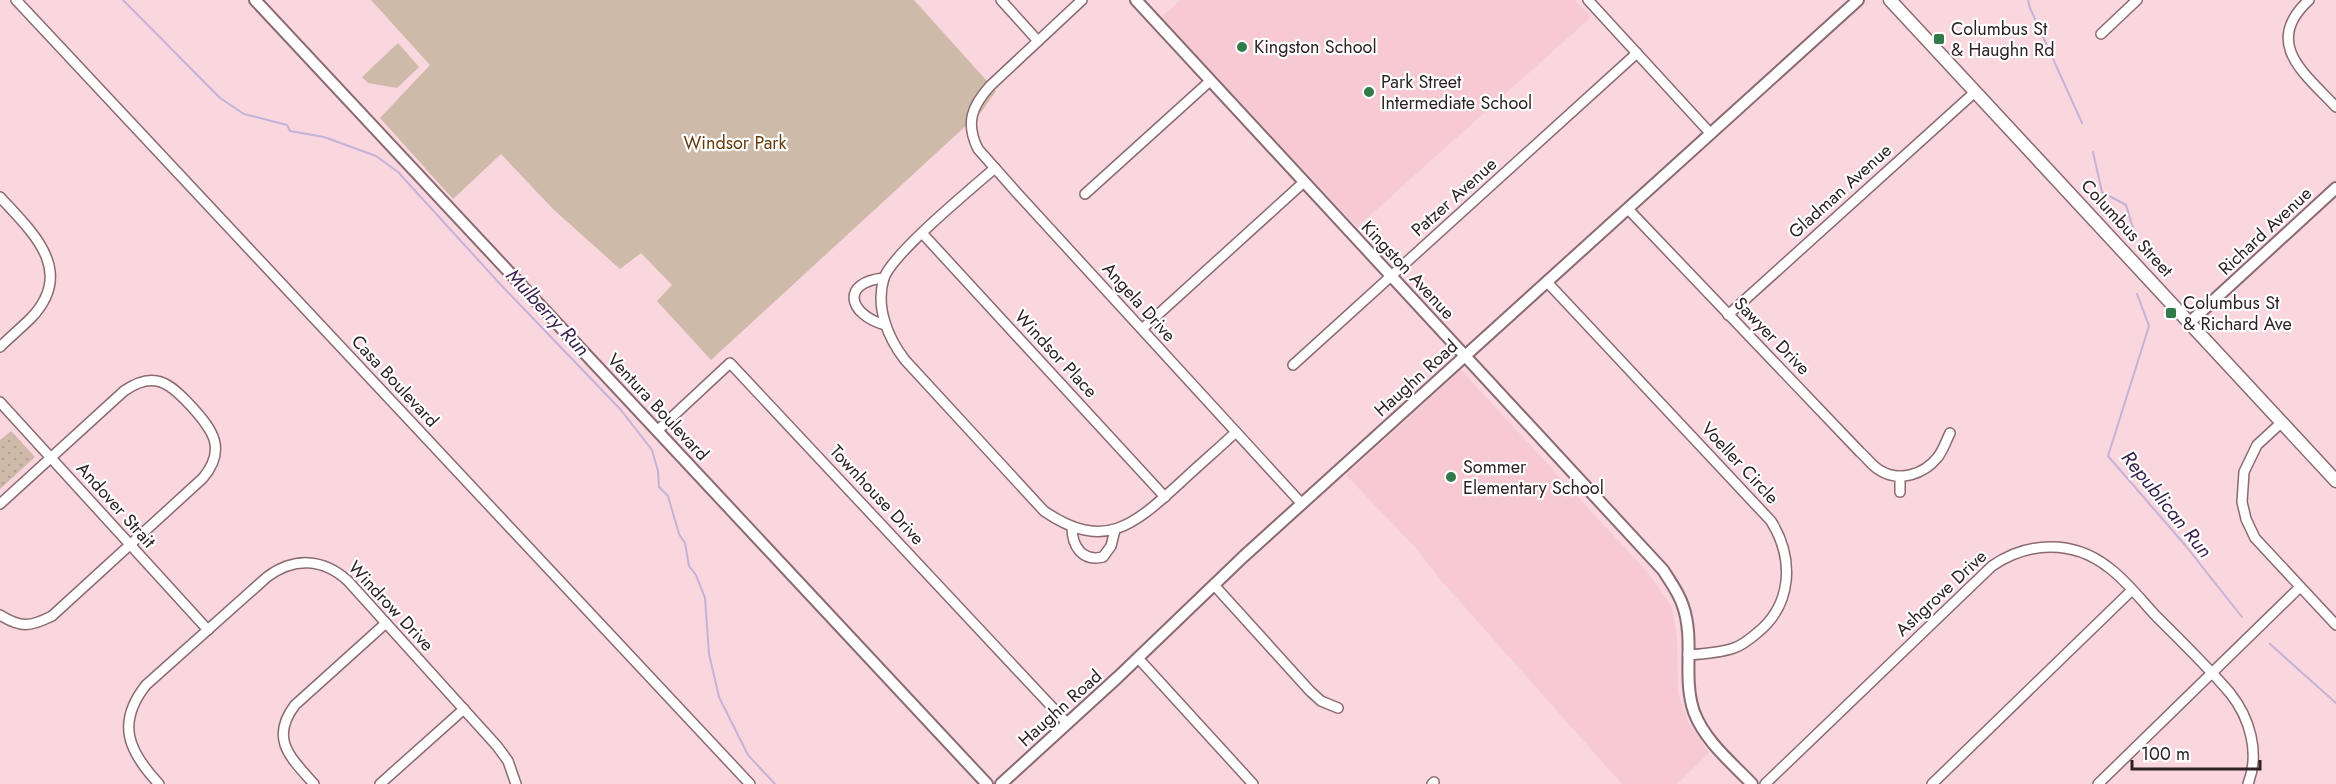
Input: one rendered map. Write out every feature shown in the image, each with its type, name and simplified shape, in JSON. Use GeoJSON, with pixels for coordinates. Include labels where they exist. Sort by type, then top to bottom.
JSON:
{"type":"FeatureCollection","features":[{"type":"Feature","properties":{"kind":"main road","name":"Columbus Street"},"geometry":{"type":"LineString","coordinates":[[1890,0],[2336,481]]}},
{"type":"Feature","properties":{"kind":"street","name":"Casa Boulevard"},"geometry":{"type":"LineString","coordinates":[[16,0],[750,784]]}},
{"type":"Feature","properties":{"kind":"street","name":"Ventura Boulevard"},"geometry":{"type":"LineString","coordinates":[[255,0],[987,784]]}},
{"type":"Feature","properties":{"kind":"street"},"geometry":{"type":"LineString","coordinates":[[1001,0],[1038,41],[1082,0]]}},
{"type":"Feature","properties":{"kind":"street","name":"Kingston Avenue"},"geometry":{"type":"LineString","coordinates":[[1136,0],[1663,570],[1683,606],[1687,622],[1687,685],[1695,714],[1707,736],[1752,784]]}},
{"type":"Feature","properties":{"kind":"street"},"geometry":{"type":"LineString","coordinates":[[1588,0],[1711,134]]}},
{"type":"Feature","properties":{"kind":"street","name":"Haughn Road"},"geometry":{"type":"LineString","coordinates":[[1000,784],[1302,504],[1858,0]]}},
{"type":"Feature","properties":{"kind":"street"},"geometry":{"type":"LineString","coordinates":[[2101,34],[2137,0]]}},
{"type":"Feature","properties":{"kind":"street"},"geometry":{"type":"LineString","coordinates":[[2309,0],[2292,21],[2288,44],[2298,66],[2336,107]]}},
{"type":"Feature","properties":{"kind":"street","name":"Angela Drive"},"geometry":{"type":"LineString","coordinates":[[1038,41],[978,100],[971,122],[974,142],[994,168],[1302,504]]}},
{"type":"Feature","properties":{"kind":"street","name":"Patzer Avenue"},"geometry":{"type":"LineString","coordinates":[[1293,365],[1637,53]]}},
{"type":"Feature","properties":{"kind":"street"},"geometry":{"type":"LineString","coordinates":[[1085,194],[1210,81]]}},
{"type":"Feature","properties":{"kind":"street","name":"Gladman Avenue"},"geometry":{"type":"LineString","coordinates":[[1728,315],[1975,92]]}},
{"type":"Feature","properties":{"kind":"street"},"geometry":{"type":"LineString","coordinates":[[994,168],[905,250],[884,278],[882,304],[885,325],[895,347],[1032,499],[1058,520],[1072,527],[1089,531],[1115,530],[1143,517],[1236,432]]}},
{"type":"Feature","properties":{"kind":"street"},"geometry":{"type":"LineString","coordinates":[[1142,329],[1304,183]]}},
{"type":"Feature","properties":{"kind":"street","name":"Richard Avenue"},"geometry":{"type":"LineString","coordinates":[[2190,322],[2336,188]]}},
{"type":"Feature","properties":{"kind":"street"},"geometry":{"type":"LineString","coordinates":[[0,197],[44,248],[49,262],[50,277],[48,292],[32,318],[0,347]]}},
{"type":"Feature","properties":{"kind":"street","name":"Sawyer Drive"},"geometry":{"type":"LineString","coordinates":[[1628,209],[1875,467],[1887,474],[1900,476]]}},
{"type":"Feature","properties":{"kind":"street","name":"Windsor Place"},"geometry":{"type":"LineString","coordinates":[[922,233],[1165,497]]}},
{"type":"Feature","properties":{"kind":"street"},"geometry":{"type":"LineString","coordinates":[[884,278],[864,284],[855,292],[853,299],[856,308],[865,316],[885,325]]}},
{"type":"Feature","properties":{"kind":"street","name":"Voeller Circle"},"geometry":{"type":"LineString","coordinates":[[1547,282],[1771,521],[1783,545],[1787,563],[1787,578],[1779,607],[1773,618],[1749,640],[1734,648],[1688,655]]}},
{"type":"Feature","properties":{"kind":"street","name":"Townhouse Drive"},"geometry":{"type":"LineString","coordinates":[[657,431],[730,363],[1067,723]]}},
{"type":"Feature","properties":{"kind":"street"},"geometry":{"type":"LineString","coordinates":[[0,504],[133,385],[152,380],[161,381],[177,391],[212,433],[216,452],[214,462],[203,478],[52,616],[34,625],[15,624],[0,615]]}},
{"type":"Feature","properties":{"kind":"street","name":"Andover Strait"},"geometry":{"type":"LineString","coordinates":[[0,402],[208,630]]}},
{"type":"Feature","properties":{"kind":"street"},"geometry":{"type":"LineString","coordinates":[[2282,422],[2258,445],[2250,457],[2242,479],[2242,502],[2246,519],[2255,538],[2336,626]]}},
{"type":"Feature","properties":{"kind":"street"},"geometry":{"type":"LineString","coordinates":[[1900,492],[1900,476],[1917,473],[1932,464],[1939,457],[1950,433]]}},
{"type":"Feature","properties":{"kind":"street"},"geometry":{"type":"LineString","coordinates":[[1072,527],[1072,536],[1077,547],[1081,553],[1092,558],[1103,556],[1108,551],[1115,530]]}},
{"type":"Feature","properties":{"kind":"street","name":"Ashgrove Drive"},"geometry":{"type":"LineString","coordinates":[[1765,784],[1970,586],[2004,558],[2033,547],[2065,548],[2096,558],[2109,567],[2212,673],[2238,702],[2247,722],[2253,747],[2248,784]]}},
{"type":"Feature","properties":{"kind":"street","name":"Windrow Drive"},"geometry":{"type":"LineString","coordinates":[[159,784],[143,767],[129,740],[130,710],[146,685],[279,568],[308,561],[337,571],[386,623],[508,761],[516,784]]}},
{"type":"Feature","properties":{"kind":"street"},"geometry":{"type":"LineString","coordinates":[[1214,585],[1310,691],[1321,701],[1338,708]]}},
{"type":"Feature","properties":{"kind":"street"},"geometry":{"type":"LineString","coordinates":[[2098,784],[2300,587]]}},
{"type":"Feature","properties":{"kind":"street"},"geometry":{"type":"LineString","coordinates":[[1932,784],[2132,591]]}},
{"type":"Feature","properties":{"kind":"street"},"geometry":{"type":"LineString","coordinates":[[314,784],[292,759],[283,742],[284,722],[289,712],[386,623]]}},
{"type":"Feature","properties":{"kind":"street"},"geometry":{"type":"LineString","coordinates":[[1138,658],[1252,784]]}},
{"type":"Feature","properties":{"kind":"street"},"geometry":{"type":"LineString","coordinates":[[380,784],[464,709]]}},
{"type":"Feature","properties":{"kind":"shaded area","name":"Park Street Intermediate School"},"geometry":{"type":"Polygon","coordinates":[[[1181,0],[1575,0],[1591,17],[1357,227],[1161,17],[1181,0]]]}},
{"type":"Feature","properties":{"kind":"shaded area"},"geometry":{"type":"Polygon","coordinates":[[[1461,370],[1648,573],[1672,607],[1677,637],[1678,693],[1688,722],[1709,753],[1677,784],[1622,784],[1440,579],[1415,547],[1346,475],[1461,370]]]}},
{"type":"Feature","properties":{"kind":"green space","name":"Windsor Park"},"geometry":{"type":"Polygon","coordinates":[[[371,0],[914,0],[996,91],[982,111],[711,360],[657,301],[672,285],[641,253],[620,269],[553,209],[501,154],[453,199],[380,118],[430,65],[371,0]]]}},
{"type":"Feature","properties":{"kind":"green space"},"geometry":{"type":"Polygon","coordinates":[[[398,43],[419,67],[397,88],[368,83],[362,77],[398,43]]]}},
{"type":"Feature","properties":{"kind":"green space"},"geometry":{"type":"Polygon","coordinates":[[[11,431],[35,457],[0,489],[0,440],[11,431]]]}},
{"type":"Feature","properties":{"kind":"waterway","name":"Mulberry Run"},"geometry":{"type":"LineString","coordinates":[[123,0],[220,98],[244,114],[287,125],[290,131],[324,137],[376,156],[398,172],[501,285],[621,410],[652,450],[658,471],[659,487],[668,496],[679,534],[685,543],[689,566],[696,575],[705,598],[709,654],[719,697],[748,755],[775,784]]}},
{"type":"Feature","properties":{"kind":"waterway","name":"Republican Run"},"geometry":{"type":"LineString","coordinates":[[2028,0],[2082,123]]}},
{"type":"Feature","properties":{"kind":"waterway","name":"Republican Run"},"geometry":{"type":"LineString","coordinates":[[2093,152],[2102,192],[2126,205],[2136,238]]}},
{"type":"Feature","properties":{"kind":"waterway","name":"Republican Run"},"geometry":{"type":"LineString","coordinates":[[2137,294],[2149,326],[2108,456],[2185,545],[2242,617]]}},
{"type":"Feature","properties":{"kind":"waterway","name":"Republican Run"},"geometry":{"type":"LineString","coordinates":[[2270,644],[2336,703]]}},
{"type":"Feature","properties":{"kind":"place","name":"Columbus St & Haughn Rd"},"geometry":{"type":"Point","coordinates":[1939,39]}},
{"type":"Feature","properties":{"kind":"place","name":"Kingston School"},"geometry":{"type":"Point","coordinates":[1242,47]}},
{"type":"Feature","properties":{"kind":"place","name":"Park Street Intermediate School"},"geometry":{"type":"Point","coordinates":[1369,92]}},
{"type":"Feature","properties":{"kind":"place","name":"Columbus St & Richard Ave"},"geometry":{"type":"Point","coordinates":[2171,313]}},
{"type":"Feature","properties":{"kind":"place","name":"Sommer Elementary School"},"geometry":{"type":"Point","coordinates":[1451,477]}}]}
